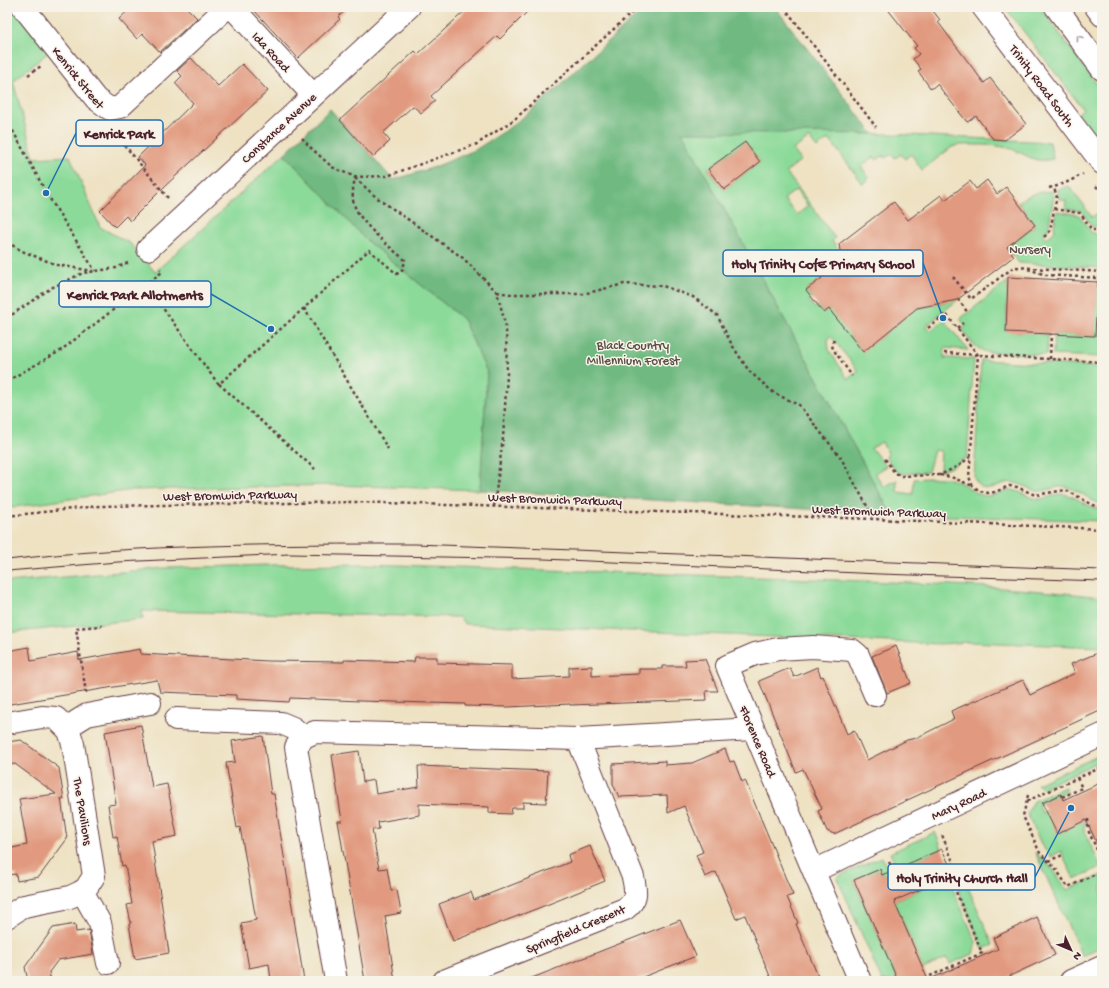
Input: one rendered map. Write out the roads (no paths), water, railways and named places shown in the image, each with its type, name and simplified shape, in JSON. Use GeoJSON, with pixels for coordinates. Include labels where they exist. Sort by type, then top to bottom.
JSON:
{"type":"FeatureCollection","features":[{"type":"Feature","properties":{"kind":"street","name":"Kenrick Street"},"geometry":{"type":"LineString","coordinates":[[24,7],[96,99],[110,108],[120,106],[227,7]]}},
{"type":"Feature","properties":{"kind":"street","name":"Ida Road"},"geometry":{"type":"LineString","coordinates":[[232,7],[313,94]]}},
{"type":"Feature","properties":{"kind":"street","name":"Constance Avenue"},"geometry":{"type":"LineString","coordinates":[[153,257],[286,119],[408,7]]}},
{"type":"Feature","properties":{"kind":"street","name":"Trinity Road South"},"geometry":{"type":"LineString","coordinates":[[984,7],[1094,168]]}},
{"type":"Feature","properties":{"kind":"street"},"geometry":{"type":"LineString","coordinates":[[1056,7],[1102,70]]}},
{"type":"Feature","properties":{"kind":"street"},"geometry":{"type":"LineString","coordinates":[[1096,7],[1102,15]]}},
{"type":"Feature","properties":{"kind":"street","name":"Florence Road"},"geometry":{"type":"LineString","coordinates":[[860,981],[727,666],[756,654],[778,649],[813,647],[852,650],[858,655],[875,694]]}},
{"type":"Feature","properties":{"kind":"street"},"geometry":{"type":"LineString","coordinates":[[7,723],[42,717],[56,718],[66,728],[87,715],[150,703]]}},
{"type":"Feature","properties":{"kind":"street"},"geometry":{"type":"LineString","coordinates":[[176,719],[281,723],[293,728],[304,737]]}},
{"type":"Feature","properties":{"kind":"street","name":"The Pavilions"},"geometry":{"type":"LineString","coordinates":[[66,728],[69,731],[73,744],[94,876],[82,892]]}},
{"type":"Feature","properties":{"kind":"street"},"geometry":{"type":"LineString","coordinates":[[336,981],[296,747],[304,737],[316,732],[578,739],[753,729]]}},
{"type":"Feature","properties":{"kind":"street","name":"Mary Road"},"geometry":{"type":"LineString","coordinates":[[814,871],[1102,735]]}},
{"type":"Feature","properties":{"kind":"street","name":"Springfield Crescent"},"geometry":{"type":"LineString","coordinates":[[444,981],[625,909],[632,904],[636,893],[634,877],[578,739]]}},
{"type":"Feature","properties":{"kind":"street"},"geometry":{"type":"LineString","coordinates":[[7,917],[24,906],[70,897],[82,892],[100,923],[108,963]]}},
{"type":"Feature","properties":{"kind":"street"},"geometry":{"type":"LineString","coordinates":[[1071,981],[1102,967]]}},
{"type":"Feature","properties":{"kind":"tram line"},"geometry":{"type":"LineString","coordinates":[[7,560],[160,548],[313,544],[415,544],[1102,570]]}},
{"type":"Feature","properties":{"kind":"tram line"},"geometry":{"type":"LineString","coordinates":[[7,571],[118,562],[290,554],[544,559],[880,574],[1102,581]]}},
{"type":"Feature","properties":{"kind":"place","name":"Kenrick Park"},"geometry":{"type":"Point","coordinates":[46,193]}},
{"type":"Feature","properties":{"kind":"place","name":"Holy Trinity CofE Primary School"},"geometry":{"type":"Point","coordinates":[943,318]}},
{"type":"Feature","properties":{"kind":"place","name":"Kenrick Park Allotments"},"geometry":{"type":"Point","coordinates":[271,329]}},
{"type":"Feature","properties":{"kind":"place","name":"Holy Trinity Church Hall"},"geometry":{"type":"Point","coordinates":[1071,808]}},
{"type":"Feature","properties":{"kind":"park label","name":"Nursery"},"geometry":{"type":"Point","coordinates":[1030,248]}},
{"type":"Feature","properties":{"kind":"park label","name":"Black Country Millennium Forest"},"geometry":{"type":"Point","coordinates":[633,352]}}]}
